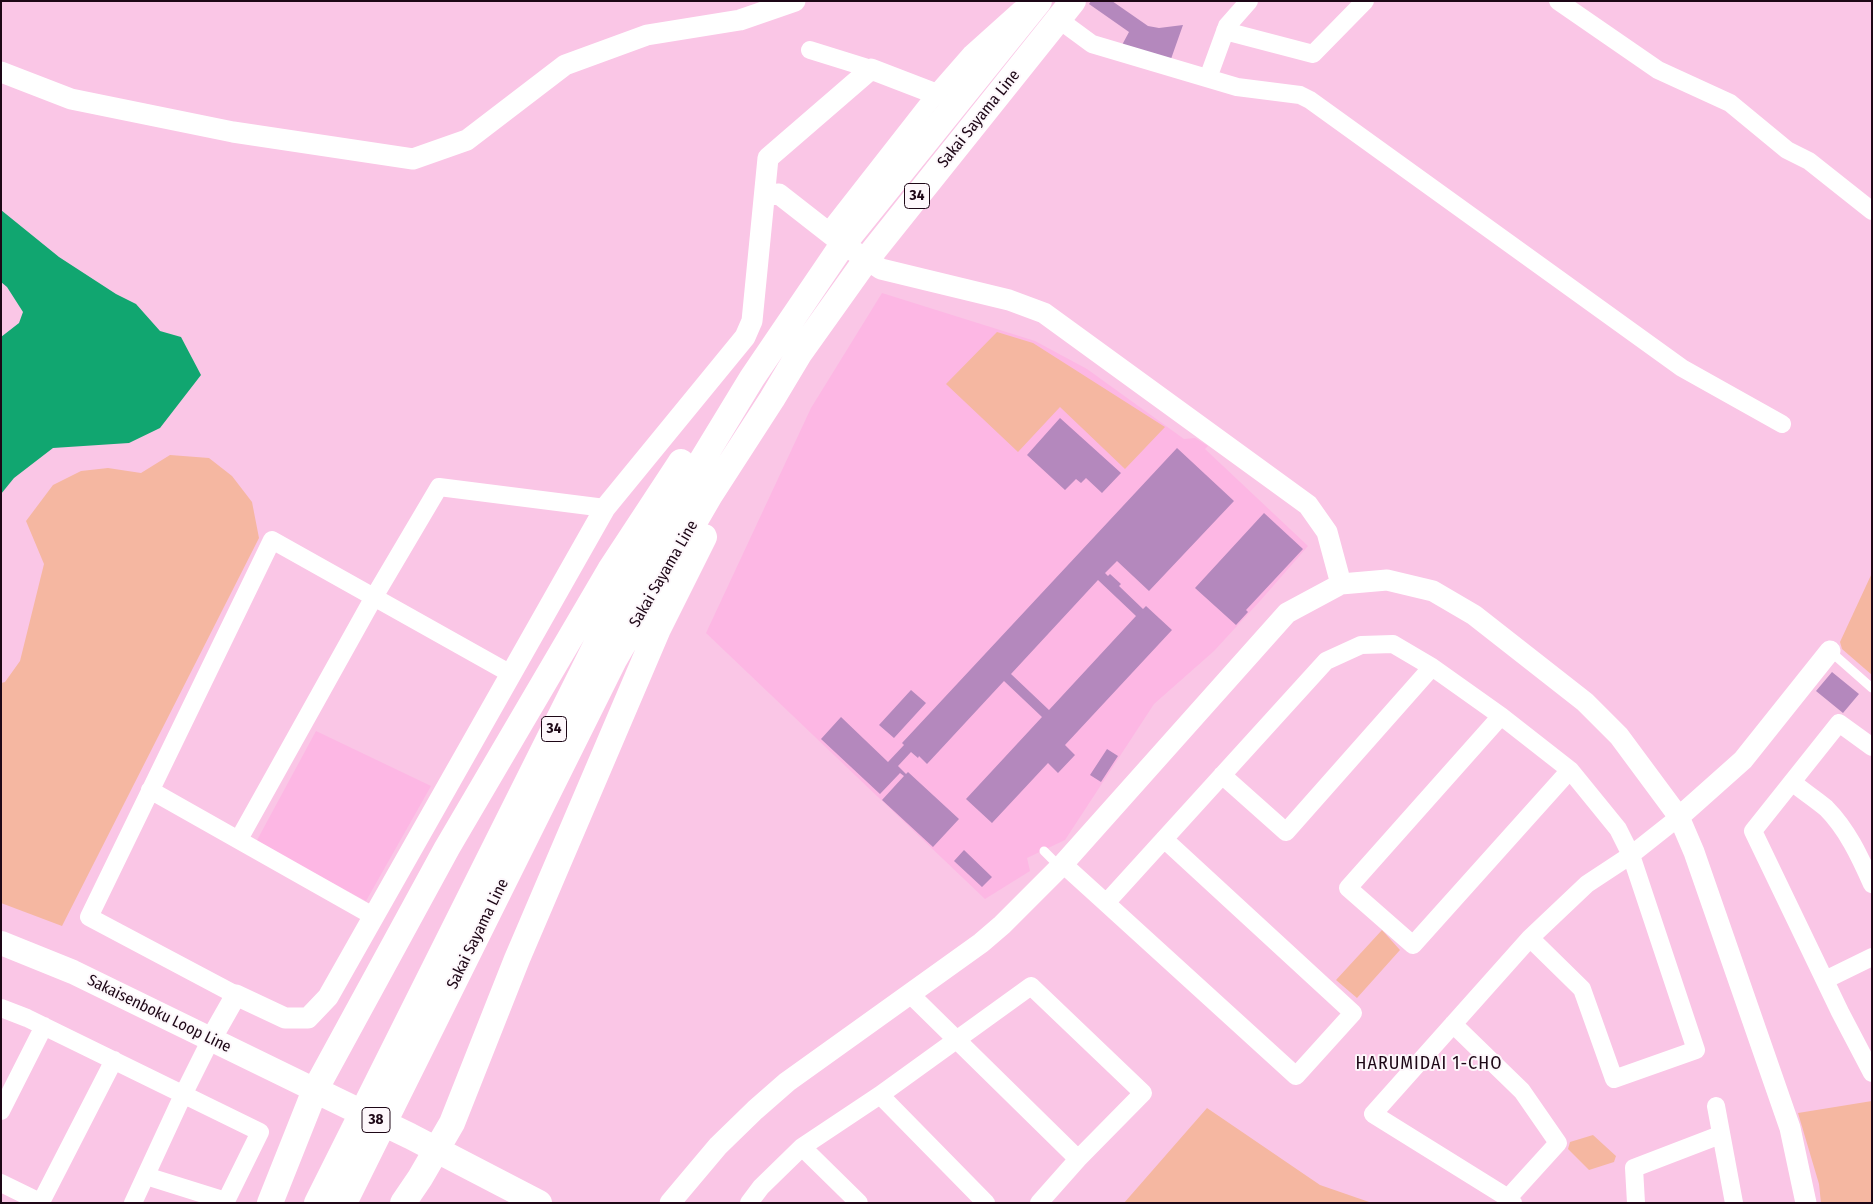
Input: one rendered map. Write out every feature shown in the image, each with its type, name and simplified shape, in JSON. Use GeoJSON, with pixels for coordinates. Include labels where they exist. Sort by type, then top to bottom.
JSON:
{"type":"FeatureCollection","features":[{"type":"Feature","properties":{"kind":"main road","name":"Sakai Sayama Line"},"geometry":{"type":"LineString","coordinates":[[317,1203],[360,1145],[613,611],[836,238],[1038,3]]}},
{"type":"Feature","properties":{"kind":"main road","name":"Sakai Sayama Line"},"geometry":{"type":"LineString","coordinates":[[384,1096],[501,886],[614,660],[710,495],[772,399],[798,354],[866,260],[1065,10]]}},
{"type":"Feature","properties":{"kind":"main road"},"geometry":{"type":"LineString","coordinates":[[270,1203],[315,1090],[447,848],[610,570],[708,421],[752,378]]}},
{"type":"Feature","properties":{"kind":"main road"},"geometry":{"type":"LineString","coordinates":[[403,1203],[452,1124],[517,959],[658,629],[772,399]]}},
{"type":"Feature","properties":{"kind":"main road","name":"Sakaisenboku Loop Line"},"geometry":{"type":"LineString","coordinates":[[1,943],[73,972],[315,1090]]}},
{"type":"Feature","properties":{"kind":"main road","name":"38"},"geometry":{"type":"LineString","coordinates":[[315,1090],[539,1203]]}},
{"type":"Feature","properties":{"kind":"main road","name":"Sakai Sayama Line"},"geometry":{"type":"LineString","coordinates":[[344,1203],[360,1145]]}},
{"type":"Feature","properties":{"kind":"street"},"geometry":{"type":"LineString","coordinates":[[1,72],[71,99],[233,132],[413,159],[467,140],[565,65],[646,35],[740,20],[795,1]]}},
{"type":"Feature","properties":{"kind":"street"},"geometry":{"type":"LineString","coordinates":[[1208,78],[1227,26],[1249,1]]}},
{"type":"Feature","properties":{"kind":"street"},"geometry":{"type":"LineString","coordinates":[[1225,31],[1313,54],[1365,1]]}},
{"type":"Feature","properties":{"kind":"street"},"geometry":{"type":"LineString","coordinates":[[1558,1],[1658,70],[1730,103],[1787,150],[1809,161],[1872,211]]}},
{"type":"Feature","properties":{"kind":"street"},"geometry":{"type":"LineString","coordinates":[[836,238],[936,94],[971,54],[1018,11],[1038,3]]}},
{"type":"Feature","properties":{"kind":"street"},"geometry":{"type":"LineString","coordinates":[[1065,10],[1092,44],[1237,87],[1300,95],[1310,100],[1682,368],[1782,424]]}},
{"type":"Feature","properties":{"kind":"street"},"geometry":{"type":"LineString","coordinates":[[810,50],[872,69],[936,94]]}},
{"type":"Feature","properties":{"kind":"street"},"geometry":{"type":"LineString","coordinates":[[511,674],[272,540],[88,917],[285,1018],[308,1018],[328,997],[373,916],[511,674],[605,508],[745,337],[752,321],[768,158],[872,69]]}},
{"type":"Feature","properties":{"kind":"street"},"geometry":{"type":"LineString","coordinates":[[765,195],[779,194],[836,238],[881,269],[1009,300],[1044,313],[1308,505],[1327,532],[1341,584]]}},
{"type":"Feature","properties":{"kind":"street"},"geometry":{"type":"LineString","coordinates":[[239,839],[374,597],[439,487],[605,508]]}},
{"type":"Feature","properties":{"kind":"street"},"geometry":{"type":"LineString","coordinates":[[676,1201],[718,1146],[754,1110],[788,1082],[981,943],[1002,925],[1061,866],[1287,613],[1341,584],[1387,580],[1433,591],[1474,615],[1592,709],[1624,743],[1679,817],[1694,852],[1790,1128],[1806,1203]]}},
{"type":"Feature","properties":{"kind":"street"},"geometry":{"type":"LineString","coordinates":[[1106,903],[1326,661],[1361,645],[1393,644],[1432,667],[1501,716],[1570,770],[1618,829],[1631,855],[1696,1050],[1614,1079],[1582,989],[1530,938]]}},
{"type":"Feature","properties":{"kind":"street"},"geometry":{"type":"LineString","coordinates":[[1453,1024],[1522,1091],[1558,1143],[1510,1200],[1373,1114],[1453,1024],[1530,938],[1587,884],[1631,855],[1679,817],[1743,760],[1830,651]]}},
{"type":"Feature","properties":{"kind":"street"},"geometry":{"type":"LineString","coordinates":[[1222,775],[1286,832],[1432,667]]}},
{"type":"Feature","properties":{"kind":"street"},"geometry":{"type":"LineString","coordinates":[[1501,716],[1348,888],[1413,945],[1570,770]]}},
{"type":"Feature","properties":{"kind":"street"},"geometry":{"type":"LineString","coordinates":[[1872,747],[1840,723],[1753,831],[1872,1073]]}},
{"type":"Feature","properties":{"kind":"street"},"geometry":{"type":"LineString","coordinates":[[1792,782],[1826,809],[1843,829],[1872,884]]}},
{"type":"Feature","properties":{"kind":"street"},"geometry":{"type":"LineString","coordinates":[[150,790],[373,916]]}},
{"type":"Feature","properties":{"kind":"street"},"geometry":{"type":"LineString","coordinates":[[1061,866],[1106,903],[1296,1076],[1354,1012],[1164,838]]}},
{"type":"Feature","properties":{"kind":"street"},"geometry":{"type":"LineString","coordinates":[[1825,980],[1872,957]]}},
{"type":"Feature","properties":{"kind":"street"},"geometry":{"type":"LineString","coordinates":[[749,1203],[761,1187],[802,1147],[880,1094],[1031,986],[1143,1093],[1078,1159],[1039,1203]]}},
{"type":"Feature","properties":{"kind":"street"},"geometry":{"type":"LineString","coordinates":[[133,1203],[183,1095],[236,994]]}},
{"type":"Feature","properties":{"kind":"street"},"geometry":{"type":"LineString","coordinates":[[910,994],[1078,1159]]}},
{"type":"Feature","properties":{"kind":"street"},"geometry":{"type":"LineString","coordinates":[[1,1008],[44,1026],[260,1132],[226,1201],[146,1176]]}},
{"type":"Feature","properties":{"kind":"street"},"geometry":{"type":"LineString","coordinates":[[1,1111],[5,1093],[44,1026]]}},
{"type":"Feature","properties":{"kind":"street"},"geometry":{"type":"LineString","coordinates":[[1,1183],[42,1202],[114,1060]]}},
{"type":"Feature","properties":{"kind":"street"},"geometry":{"type":"LineString","coordinates":[[880,1094],[986,1203]]}},
{"type":"Feature","properties":{"kind":"street"},"geometry":{"type":"LineString","coordinates":[[1716,1106],[1734,1203]]}},
{"type":"Feature","properties":{"kind":"street"},"geometry":{"type":"LineString","coordinates":[[1636,1203],[1634,1168],[1720,1135]]}},
{"type":"Feature","properties":{"kind":"street"},"geometry":{"type":"LineString","coordinates":[[802,1147],[859,1203]]}},
{"type":"Feature","properties":{"kind":"lane"},"geometry":{"type":"LineString","coordinates":[[1830,651],[1872,688]]}},
{"type":"Feature","properties":{"kind":"lane"},"geometry":{"type":"LineString","coordinates":[[1044,851],[1061,866]]}},
{"type":"Feature","properties":{"kind":"shaded area"},"geometry":{"type":"Polygon","coordinates":[[[1,210],[59,257],[116,294],[136,304],[160,331],[181,337],[201,375],[160,428],[129,443],[53,448],[14,478],[1,494],[1,337],[19,323],[23,312],[7,287],[1,282],[1,210]]]}},
{"type":"Feature","properties":{"kind":"shaded area"},"geometry":{"type":"Polygon","coordinates":[[[882,293],[1035,341],[1087,369],[1184,439],[1195,438],[1208,446],[1205,449],[1308,546],[1214,651],[1154,704],[1065,840],[1027,858],[1030,871],[985,899],[706,633],[811,408],[882,293]]]}},
{"type":"Feature","properties":{"kind":"shaded area"},"geometry":{"type":"Polygon","coordinates":[[[997,332],[1033,343],[1165,427],[1125,469],[1060,407],[1018,452],[946,384],[997,332]]]}},
{"type":"Feature","properties":{"kind":"shaded area"},"geometry":{"type":"Polygon","coordinates":[[[170,455],[209,458],[232,476],[252,502],[259,538],[62,926],[1,903],[1,683],[5,682],[20,661],[44,564],[26,521],[53,485],[81,471],[108,468],[141,473],[170,455]]]}},
{"type":"Feature","properties":{"kind":"shaded area"},"geometry":{"type":"Polygon","coordinates":[[[1872,573],[1872,675],[1842,649],[1840,642],[1872,573]]]}},
{"type":"Feature","properties":{"kind":"shaded area"},"geometry":{"type":"Polygon","coordinates":[[[316,731],[431,786],[366,901],[256,842],[316,731]]]}},
{"type":"Feature","properties":{"kind":"shaded area"},"geometry":{"type":"Polygon","coordinates":[[[1382,930],[1400,950],[1357,998],[1336,980],[1382,930]]]}},
{"type":"Feature","properties":{"kind":"shaded area"},"geometry":{"type":"Polygon","coordinates":[[[1872,1101],[1872,1203],[1821,1203],[1819,1184],[1798,1113],[1872,1101]]]}},
{"type":"Feature","properties":{"kind":"shaded area"},"geometry":{"type":"Polygon","coordinates":[[[1207,1108],[1320,1185],[1372,1203],[1124,1203],[1207,1108]]]}},
{"type":"Feature","properties":{"kind":"shaded area"},"geometry":{"type":"Polygon","coordinates":[[[1593,1135],[1616,1156],[1614,1162],[1589,1170],[1568,1149],[1570,1142],[1593,1135]]]}},
{"type":"Feature","properties":{"kind":"building"},"geometry":{"type":"Polygon","coordinates":[[[1091,1],[1112,1],[1148,26],[1159,28],[1183,25],[1171,59],[1122,45],[1129,32],[1089,4],[1091,1]]]}},
{"type":"Feature","properties":{"kind":"building"},"geometry":{"type":"Polygon","coordinates":[[[1060,418],[1121,473],[1102,493],[1086,478],[1081,483],[1076,479],[1065,490],[1027,455],[1060,418]]]}},
{"type":"Feature","properties":{"kind":"building"},"geometry":{"type":"Polygon","coordinates":[[[1177,448],[1234,501],[1149,591],[1117,561],[1105,573],[1108,576],[1110,574],[1121,584],[1119,586],[1143,609],[1146,606],[1172,630],[1065,745],[1075,755],[1058,773],[1048,763],[992,823],[966,799],[1042,717],[1004,681],[927,764],[919,756],[918,758],[911,752],[898,766],[906,774],[908,772],[959,819],[933,847],[882,800],[904,776],[900,773],[880,794],[821,739],[841,717],[888,762],[904,745],[902,743],[1177,448]],[[1098,580],[1011,674],[1049,710],[1136,616],[1098,580]]]}},
{"type":"Feature","properties":{"kind":"building"},"geometry":{"type":"Polygon","coordinates":[[[1264,513],[1303,549],[1246,610],[1248,612],[1236,625],[1195,588],[1264,513]]]}},
{"type":"Feature","properties":{"kind":"building"},"geometry":{"type":"Polygon","coordinates":[[[1832,672],[1859,694],[1843,713],[1816,691],[1832,672]]]}},
{"type":"Feature","properties":{"kind":"building"},"geometry":{"type":"Polygon","coordinates":[[[911,690],[926,703],[894,738],[879,725],[911,690]]]}},
{"type":"Feature","properties":{"kind":"building"},"geometry":{"type":"Polygon","coordinates":[[[1107,749],[1118,756],[1101,782],[1090,775],[1107,749]]]}},
{"type":"Feature","properties":{"kind":"building"},"geometry":{"type":"Polygon","coordinates":[[[964,850],[992,877],[982,887],[954,861],[964,850]]]}},
{"type":"Feature","properties":{"kind":"district","name":"HARUMIDAI 1-CHO"},"geometry":{"type":"Point","coordinates":[1429,1064]}}]}
